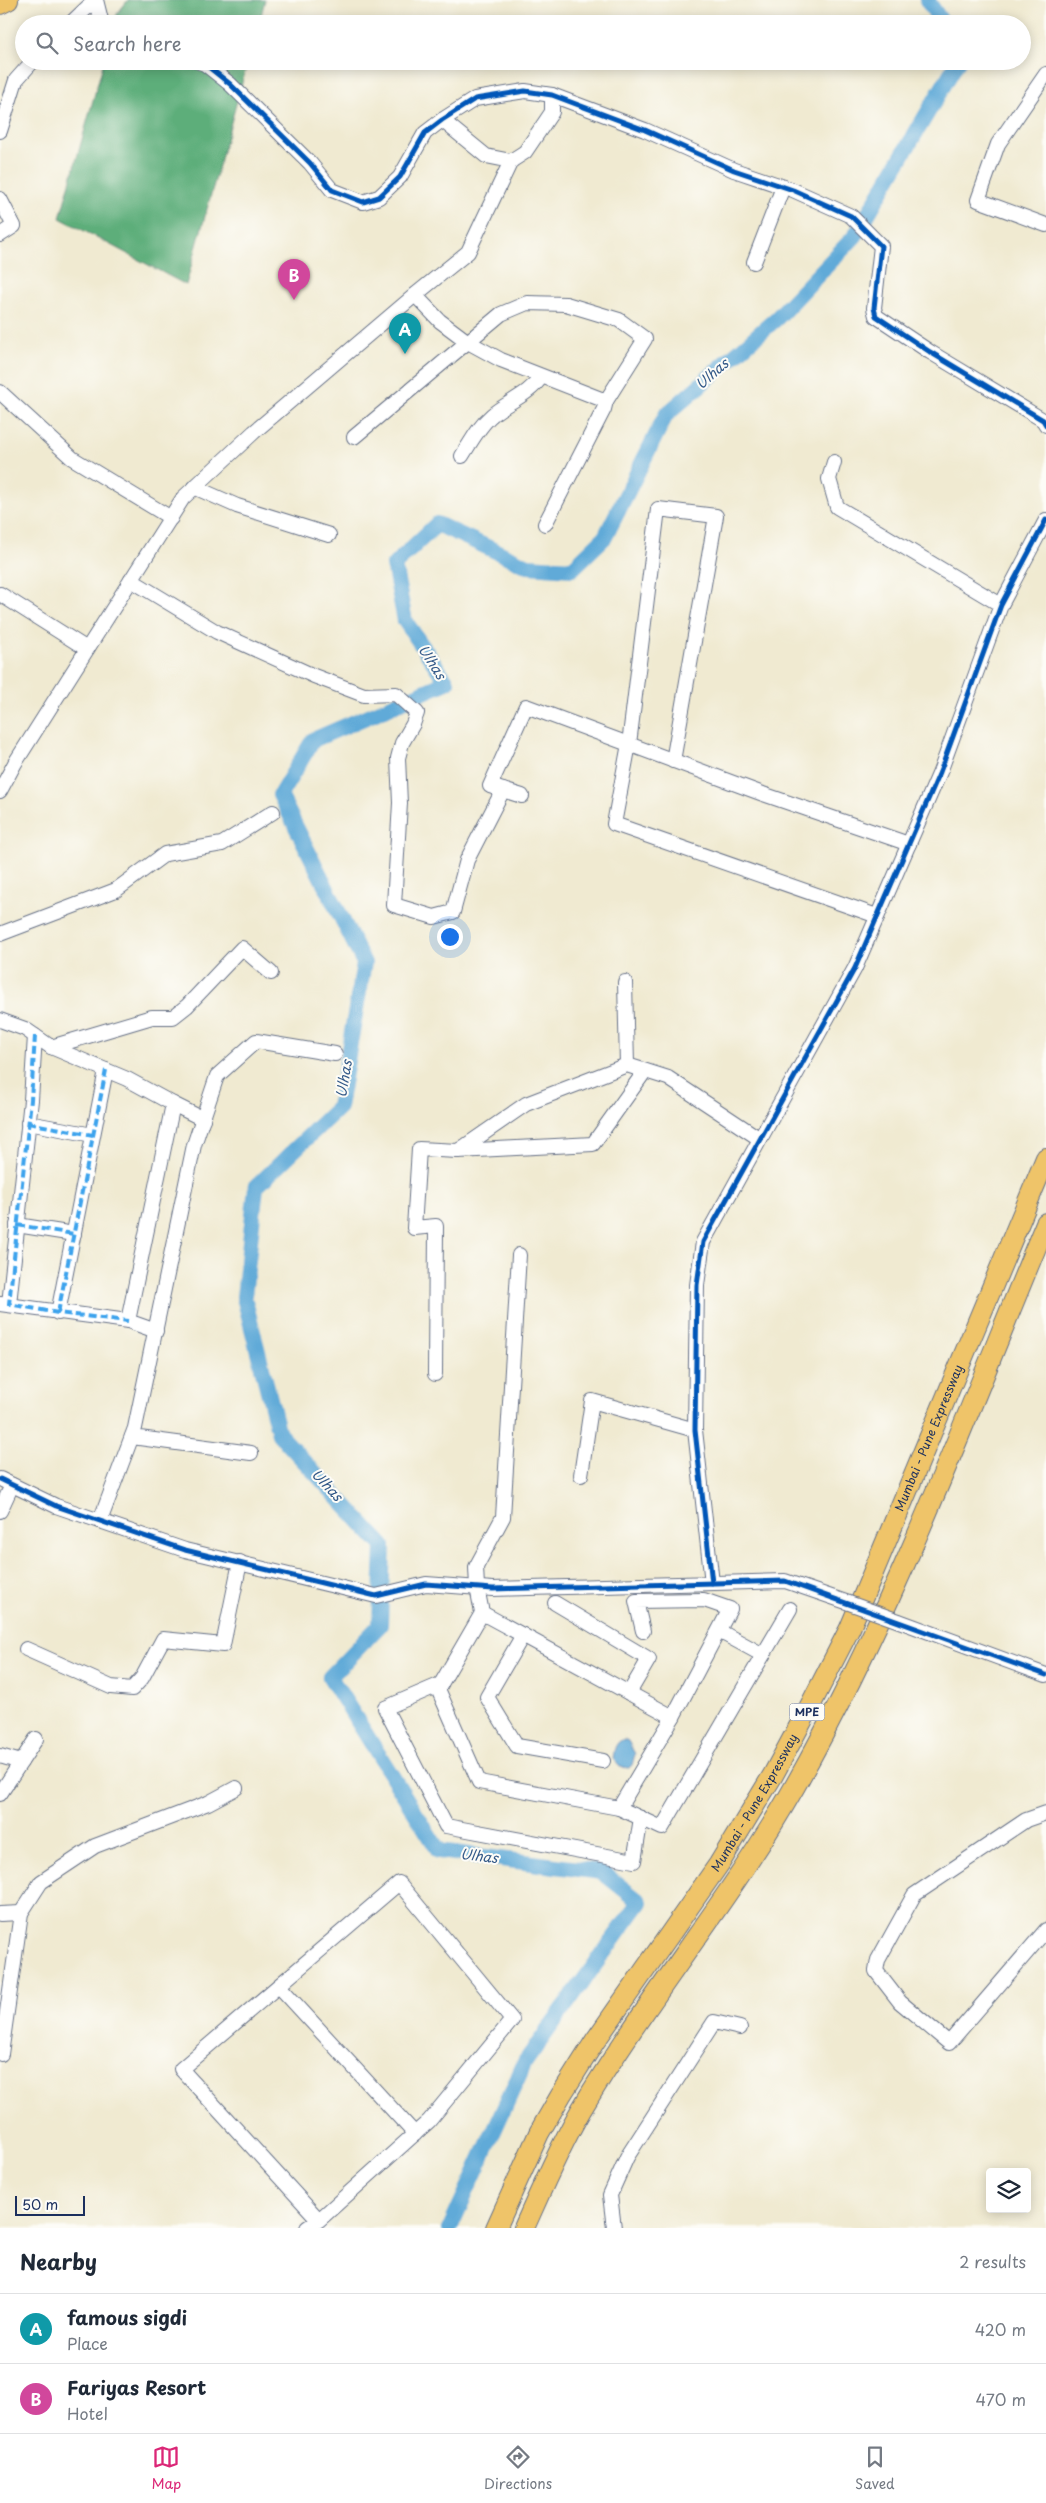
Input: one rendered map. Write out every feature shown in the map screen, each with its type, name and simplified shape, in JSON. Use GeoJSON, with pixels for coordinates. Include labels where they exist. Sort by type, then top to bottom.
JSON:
{"type":"FeatureCollection","features":[{"type":"Feature","properties":{"kind":"highway"},"geometry":{"type":"LineString","coordinates":[[0,4],[8,0]]}},
{"type":"Feature","properties":{"kind":"highway","name":"Mumbai - Pune Expressway"},"geometry":{"type":"LineString","coordinates":[[496,2228],[539,2133],[561,2095],[595,2041],[718,1864],[773,1775],[814,1699],[850,1628],[1046,1158]]}},
{"type":"Feature","properties":{"kind":"highway","name":"Mumbai - Pune Expressway"},"geometry":{"type":"LineString","coordinates":[[524,2228],[561,2144],[582,2108],[616,2055],[740,1878],[794,1788],[832,1719],[876,1630],[1046,1223]]}},
{"type":"Feature","properties":{"kind":"street"},"geometry":{"type":"LineString","coordinates":[[79,15],[95,0],[99,15]]}},
{"type":"Feature","properties":{"kind":"street"},"geometry":{"type":"LineString","coordinates":[[0,131],[16,80],[25,70]]}},
{"type":"Feature","properties":{"kind":"street"},"geometry":{"type":"LineString","coordinates":[[212,70],[230,84],[310,163],[332,190],[363,202],[379,197],[400,177],[425,133],[442,120],[475,100],[525,91],[552,95],[645,130],[734,170],[783,187],[851,216],[881,246],[874,308],[876,316],[930,352],[1043,420],[1046,426]]}},
{"type":"Feature","properties":{"kind":"street"},"geometry":{"type":"LineString","coordinates":[[1046,74],[998,144],[978,200],[1046,224]]}},
{"type":"Feature","properties":{"kind":"street"},"geometry":{"type":"LineString","coordinates":[[0,791],[183,498],[254,432],[414,295],[468,252],[511,161],[525,152],[552,112],[552,95]]}},
{"type":"Feature","properties":{"kind":"street"},"geometry":{"type":"LineString","coordinates":[[442,120],[486,156],[511,161]]}},
{"type":"Feature","properties":{"kind":"street"},"geometry":{"type":"LineString","coordinates":[[291,146],[295,164]]}},
{"type":"Feature","properties":{"kind":"street"},"geometry":{"type":"LineString","coordinates":[[754,262],[783,187]]}},
{"type":"Feature","properties":{"kind":"street"},"geometry":{"type":"LineString","coordinates":[[0,198],[14,226],[0,235]]}},
{"type":"Feature","properties":{"kind":"street"},"geometry":{"type":"LineString","coordinates":[[414,295],[440,321],[468,342],[502,360],[530,370],[540,378],[606,401]]}},
{"type":"Feature","properties":{"kind":"street"},"geometry":{"type":"LineString","coordinates":[[354,438],[501,314],[527,303],[566,304],[619,320],[645,339],[606,401],[604,409],[545,524]]}},
{"type":"Feature","properties":{"kind":"street"},"geometry":{"type":"LineString","coordinates":[[462,456],[479,430],[492,415],[535,386],[540,378]]}},
{"type":"Feature","properties":{"kind":"street"},"geometry":{"type":"LineString","coordinates":[[0,392],[72,458],[171,518]]}},
{"type":"Feature","properties":{"kind":"street"},"geometry":{"type":"LineString","coordinates":[[834,462],[828,479],[837,507],[1001,605]]}},
{"type":"Feature","properties":{"kind":"street"},"geometry":{"type":"LineString","coordinates":[[194,487],[237,506],[329,535]]}},
{"type":"Feature","properties":{"kind":"street"},"geometry":{"type":"LineString","coordinates":[[674,760],[716,516],[658,509],[629,744],[614,824],[878,916]]}},
{"type":"Feature","properties":{"kind":"street"},"geometry":{"type":"LineString","coordinates":[[712,1583],[695,1430],[697,1285],[703,1242],[855,968],[940,772],[1001,605],[1046,520]]}},
{"type":"Feature","properties":{"kind":"street"},"geometry":{"type":"LineString","coordinates":[[131,580],[217,632],[314,676],[364,695],[396,694],[417,713],[414,724],[402,743],[398,758],[400,803],[394,905],[434,917],[453,912],[467,860],[503,790]]}},
{"type":"Feature","properties":{"kind":"street"},"geometry":{"type":"LineString","coordinates":[[0,594],[87,649]]}},
{"type":"Feature","properties":{"kind":"street"},"geometry":{"type":"LineString","coordinates":[[522,796],[490,786],[526,706],[909,844]]}},
{"type":"Feature","properties":{"kind":"street"},"geometry":{"type":"LineString","coordinates":[[0,934],[116,890],[165,854],[222,844],[273,812]]}},
{"type":"Feature","properties":{"kind":"street"},"geometry":{"type":"LineString","coordinates":[[51,1047],[152,1017],[173,1016],[187,1006],[242,948],[271,973]]}},
{"type":"Feature","properties":{"kind":"street"},"geometry":{"type":"LineString","coordinates":[[625,982],[626,1065]]}},
{"type":"Feature","properties":{"kind":"street"},"geometry":{"type":"LineString","coordinates":[[0,1020],[25,1029],[51,1047],[127,1079],[203,1119]]}},
{"type":"Feature","properties":{"kind":"street"},"geometry":{"type":"LineString","coordinates":[[35,1036],[17,1225],[4,1304],[58,1313],[128,1321],[156,1331]]}},
{"type":"Feature","properties":{"kind":"street"},"geometry":{"type":"LineString","coordinates":[[100,1521],[132,1437],[194,1146],[217,1076],[256,1040],[335,1054]]}},
{"type":"Feature","properties":{"kind":"street"},"geometry":{"type":"LineString","coordinates":[[458,1151],[526,1104],[626,1065],[668,1078],[760,1140]]}},
{"type":"Feature","properties":{"kind":"street"},"geometry":{"type":"LineString","coordinates":[[58,1313],[106,1070]]}},
{"type":"Feature","properties":{"kind":"street"},"geometry":{"type":"LineString","coordinates":[[435,1374],[436,1226],[414,1228],[419,1149],[458,1151],[593,1144],[645,1071]]}},
{"type":"Feature","properties":{"kind":"street"},"geometry":{"type":"LineString","coordinates":[[128,1321],[173,1104]]}},
{"type":"Feature","properties":{"kind":"street"},"geometry":{"type":"LineString","coordinates":[[28,1123],[93,1136]]}},
{"type":"Feature","properties":{"kind":"street"},"geometry":{"type":"LineString","coordinates":[[17,1225],[74,1234]]}},
{"type":"Feature","properties":{"kind":"street"},"geometry":{"type":"LineString","coordinates":[[519,1254],[503,1517],[476,1567],[477,1587],[482,1613],[438,1689],[478,1782],[619,1808],[662,1828],[790,1609]]}},
{"type":"Feature","properties":{"kind":"street"},"geometry":{"type":"LineString","coordinates":[[581,1475],[592,1401],[695,1430]]}},
{"type":"Feature","properties":{"kind":"street"},"geometry":{"type":"LineString","coordinates":[[132,1437],[251,1453]]}},
{"type":"Feature","properties":{"kind":"street"},"geometry":{"type":"LineString","coordinates":[[0,1511],[6,1482],[56,1506],[185,1550],[376,1596],[426,1584],[493,1589],[785,1581],[1046,1675]]}},
{"type":"Feature","properties":{"kind":"street"},"geometry":{"type":"LineString","coordinates":[[26,1649],[111,1687],[132,1689],[142,1678],[163,1639],[223,1645],[240,1562]]}},
{"type":"Feature","properties":{"kind":"street"},"geometry":{"type":"LineString","coordinates":[[619,1808],[673,1717],[730,1609],[704,1600],[636,1601],[643,1631]]}},
{"type":"Feature","properties":{"kind":"street"},"geometry":{"type":"LineString","coordinates":[[555,1603],[649,1658],[629,1693]]}},
{"type":"Feature","properties":{"kind":"street"},"geometry":{"type":"LineString","coordinates":[[482,1613],[673,1717]]}},
{"type":"Feature","properties":{"kind":"street"},"geometry":{"type":"LineString","coordinates":[[719,1630],[763,1655]]}},
{"type":"Feature","properties":{"kind":"street"},"geometry":{"type":"LineString","coordinates":[[523,1635],[488,1697],[517,1746],[603,1762]]}},
{"type":"Feature","properties":{"kind":"street"},"geometry":{"type":"LineString","coordinates":[[441,1684],[384,1708],[446,1826],[634,1861],[641,1818]]}},
{"type":"Feature","properties":{"kind":"street"},"geometry":{"type":"LineString","coordinates":[[0,1794],[36,1739]]}},
{"type":"Feature","properties":{"kind":"street"},"geometry":{"type":"LineString","coordinates":[[0,1756],[21,1762]]}},
{"type":"Feature","properties":{"kind":"street"},"geometry":{"type":"LineString","coordinates":[[1,2054],[21,1913],[41,1882],[95,1846],[208,1803],[236,1788]]}},
{"type":"Feature","properties":{"kind":"street"},"geometry":{"type":"LineString","coordinates":[[1046,1813],[1026,1820],[914,1895],[878,1960],[876,1971],[900,2002],[949,2043],[1046,1930]]}},
{"type":"Feature","properties":{"kind":"street"},"geometry":{"type":"LineString","coordinates":[[307,2228],[319,2220],[429,2121],[512,2020],[399,1882],[182,2069],[319,2220]]}},
{"type":"Feature","properties":{"kind":"street"},"geometry":{"type":"LineString","coordinates":[[0,1914],[21,1913]]}},
{"type":"Feature","properties":{"kind":"street"},"geometry":{"type":"LineString","coordinates":[[279,1986],[415,2134]]}},
{"type":"Feature","properties":{"kind":"street"},"geometry":{"type":"LineString","coordinates":[[614,2228],[610,2195],[627,2157],[714,2022],[740,2028]]}},
{"type":"Feature","properties":{"kind":"green space"},"geometry":{"type":"Polygon","coordinates":[[[128,0],[265,0],[261,15],[117,14],[128,0]]]}},
{"type":"Feature","properties":{"kind":"green space"},"geometry":{"type":"Polygon","coordinates":[[[101,70],[246,70],[186,285],[60,218],[101,70]]]}},
{"type":"Feature","properties":{"kind":"water"},"geometry":{"type":"Polygon","coordinates":[[[624,1739],[628,1741],[635,1754],[632,1765],[629,1768],[620,1767],[613,1759],[617,1744],[624,1739]]]}},
{"type":"Feature","properties":{"kind":"waterway","name":"Ulhas"},"geometry":{"type":"LineString","coordinates":[[927,0],[937,15]]}},
{"type":"Feature","properties":{"kind":"waterway","name":"Ulhas"},"geometry":{"type":"LineString","coordinates":[[450,2228],[525,2062],[640,1902],[602,1872],[439,1851],[330,1677],[380,1625],[383,1546],[279,1434],[244,1297],[256,1187],[339,1107],[364,963],[280,795],[313,740],[447,682],[405,621],[394,565],[437,524],[528,566],[572,569],[605,537],[666,415],[777,318],[855,236],[953,70]]}},
{"type":"Feature","properties":{"kind":"marked path"},"geometry":{"type":"LineString","coordinates":[[35,1036],[31,1100],[9,1304],[58,1313],[128,1321]]}},
{"type":"Feature","properties":{"kind":"marked path"},"geometry":{"type":"LineString","coordinates":[[58,1313],[106,1070]]}},
{"type":"Feature","properties":{"kind":"marked path"},"geometry":{"type":"LineString","coordinates":[[28,1123],[93,1135]]}},
{"type":"Feature","properties":{"kind":"marked path"},"geometry":{"type":"LineString","coordinates":[[17,1225],[74,1234]]}},
{"type":"Feature","properties":{"kind":"cycle path"},"geometry":{"type":"LineString","coordinates":[[212,70],[230,84],[310,163],[332,190],[363,202],[379,197],[400,177],[425,133],[442,120],[475,99],[525,91],[552,95],[645,130],[734,170],[793,190],[851,216],[881,246],[874,308],[876,316],[930,352],[1043,420],[1046,425]]}},
{"type":"Feature","properties":{"kind":"cycle path"},"geometry":{"type":"LineString","coordinates":[[712,1583],[695,1430],[697,1285],[703,1242],[855,968],[940,772],[1001,605],[1046,520]]}},
{"type":"Feature","properties":{"kind":"cycle path"},"geometry":{"type":"LineString","coordinates":[[0,1479],[56,1506],[185,1550],[376,1596],[426,1584],[493,1589],[785,1581],[1046,1675]]}},
{"type":"Feature","properties":{"kind":"place","name":"Fariyas Resort"},"geometry":{"type":"Point","coordinates":[294,300]}},
{"type":"Feature","properties":{"kind":"place","name":"famous sigdi"},"geometry":{"type":"Point","coordinates":[405,354]}}]}
